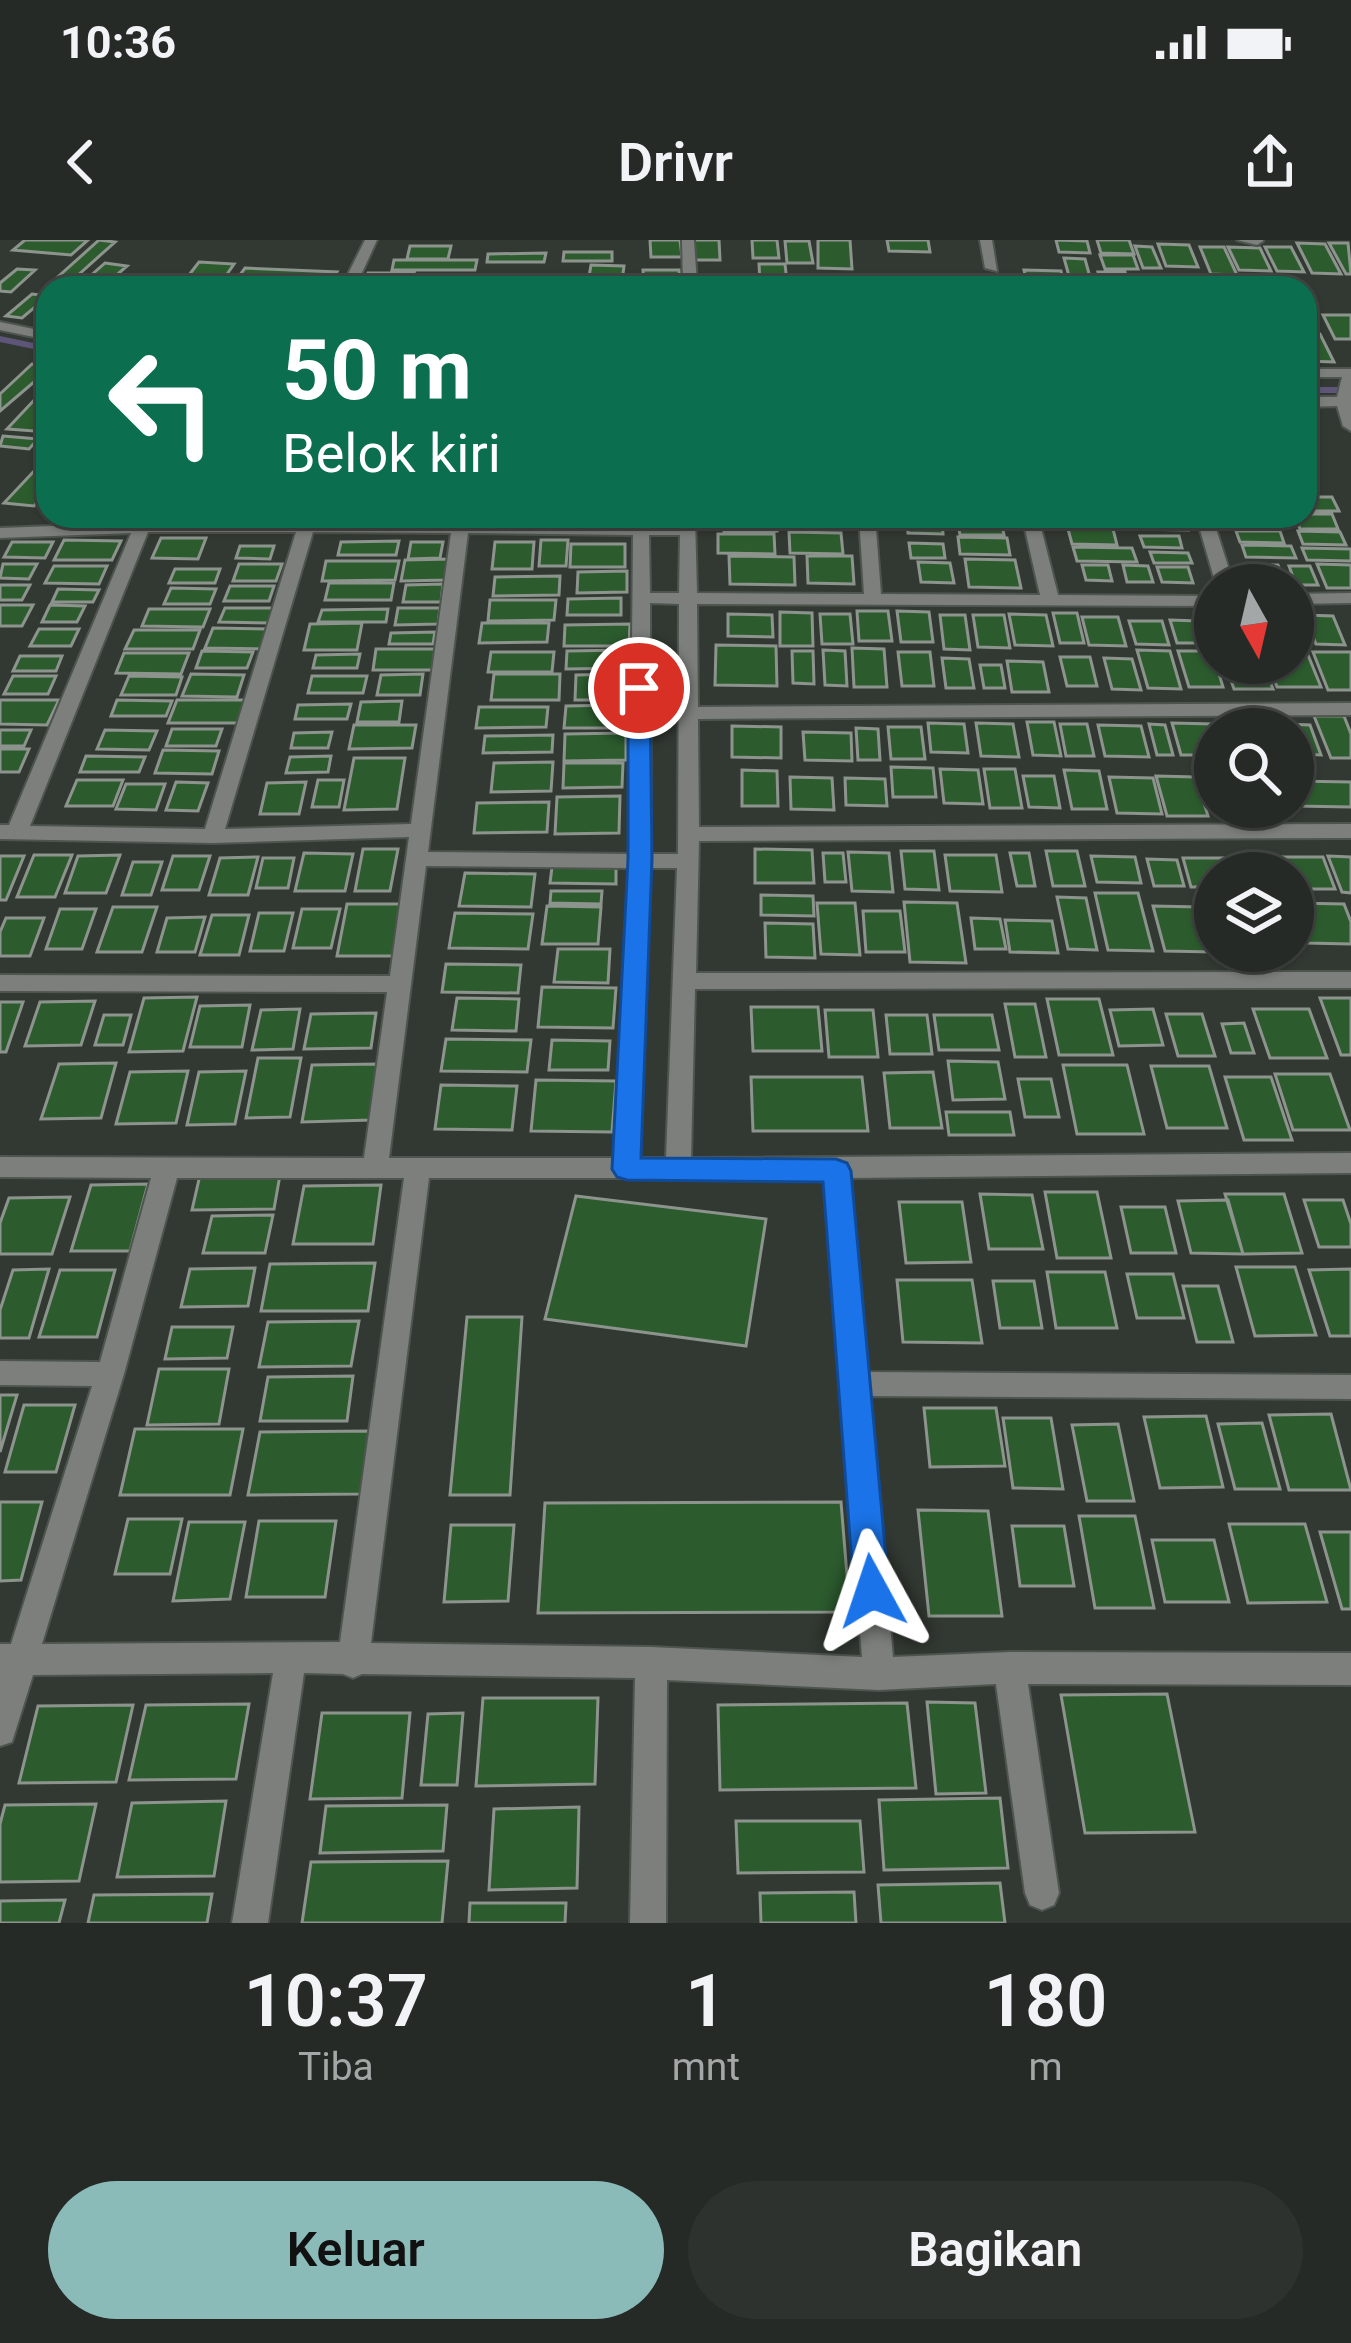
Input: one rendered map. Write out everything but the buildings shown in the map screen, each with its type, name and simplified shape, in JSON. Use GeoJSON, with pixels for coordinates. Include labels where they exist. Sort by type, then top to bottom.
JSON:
{"type":"FeatureCollection","features":[{"type":"Feature","properties":{"kind":"street"},"geometry":{"type":"LineString","coordinates":[[354,276],[371,240]]}},
{"type":"Feature","properties":{"kind":"street"},"geometry":{"type":"LineString","coordinates":[[688,240],[690,276]]}},
{"type":"Feature","properties":{"kind":"street"},"geometry":{"type":"LineString","coordinates":[[986,240],[992,268]]}},
{"type":"Feature","properties":{"kind":"street"},"geometry":{"type":"LineString","coordinates":[[1243,240],[1257,241]]}},
{"type":"Feature","properties":{"kind":"street"},"geometry":{"type":"LineString","coordinates":[[0,326],[36,334]]}},
{"type":"Feature","properties":{"kind":"street"},"geometry":{"type":"LineString","coordinates":[[1317,377],[1348,385]]}},
{"type":"Feature","properties":{"kind":"street"},"geometry":{"type":"LineString","coordinates":[[1317,397],[1348,385]]}},
{"type":"Feature","properties":{"kind":"street"},"geometry":{"type":"LineString","coordinates":[[1348,385],[1351,426]]}},
{"type":"Feature","properties":{"kind":"street"},"geometry":{"type":"LineString","coordinates":[[0,533],[147,528]]}},
{"type":"Feature","properties":{"kind":"street"},"geometry":{"type":"LineString","coordinates":[[213,836],[306,528]]}},
{"type":"Feature","properties":{"kind":"street"},"geometry":{"type":"LineString","coordinates":[[357,528],[511,528]]}},
{"type":"Feature","properties":{"kind":"street"},"geometry":{"type":"LineString","coordinates":[[627,1169],[640,859],[640,528]]}},
{"type":"Feature","properties":{"kind":"street"},"geometry":{"type":"LineString","coordinates":[[678,1170],[688,834],[688,528]]}},
{"type":"Feature","properties":{"kind":"street"},"geometry":{"type":"LineString","coordinates":[[868,528],[873,599]]}},
{"type":"Feature","properties":{"kind":"street"},"geometry":{"type":"LineString","coordinates":[[1033,528],[1050,600]]}},
{"type":"Feature","properties":{"kind":"street"},"geometry":{"type":"LineString","coordinates":[[1208,528],[1219,564]]}},
{"type":"Feature","properties":{"kind":"street"},"geometry":{"type":"LineString","coordinates":[[141,529],[9,832],[213,836],[419,830]]}},
{"type":"Feature","properties":{"kind":"street"},"geometry":{"type":"LineString","coordinates":[[376,1165],[460,530]]}},
{"type":"Feature","properties":{"kind":"street"},"geometry":{"type":"LineString","coordinates":[[638,598],[1194,601]]}},
{"type":"Feature","properties":{"kind":"street"},"geometry":{"type":"LineString","coordinates":[[1314,599],[1351,598]]}},
{"type":"Feature","properties":{"kind":"street"},"geometry":{"type":"LineString","coordinates":[[688,712],[1351,709]]}},
{"type":"Feature","properties":{"kind":"street"},"geometry":{"type":"LineString","coordinates":[[688,834],[1351,831]]}},
{"type":"Feature","properties":{"kind":"street"},"geometry":{"type":"LineString","coordinates":[[417,859],[686,861]]}},
{"type":"Feature","properties":{"kind":"street"},"geometry":{"type":"LineString","coordinates":[[683,981],[1351,980]]}},
{"type":"Feature","properties":{"kind":"street"},"geometry":{"type":"LineString","coordinates":[[0,983],[398,984]]}},
{"type":"Feature","properties":{"kind":"street"},"geometry":{"type":"LineString","coordinates":[[0,1167],[376,1165],[836,1171],[1351,1162]]}},
{"type":"Feature","properties":{"kind":"street"},"geometry":{"type":"LineString","coordinates":[[0,1730],[10,1660],[110,1374],[167,1167]]}},
{"type":"Feature","properties":{"kind":"street"},"geometry":{"type":"LineString","coordinates":[[352,1662],[418,1167]]}},
{"type":"Feature","properties":{"kind":"street"},"geometry":{"type":"LineString","coordinates":[[836,1171],[879,1674]]}},
{"type":"Feature","properties":{"kind":"street"},"geometry":{"type":"LineString","coordinates":[[0,1373],[110,1374]]}},
{"type":"Feature","properties":{"kind":"street"},"geometry":{"type":"LineString","coordinates":[[853,1384],[1351,1387]]}},
{"type":"Feature","properties":{"kind":"street"},"geometry":{"type":"LineString","coordinates":[[250,1923],[292,1657]]}},
{"type":"Feature","properties":{"kind":"street"},"geometry":{"type":"LineString","coordinates":[[10,1660],[292,1657],[879,1674],[1010,1668],[1351,1669]]}},
{"type":"Feature","properties":{"kind":"street"},"geometry":{"type":"LineString","coordinates":[[648,1923],[651,1664]]}},
{"type":"Feature","properties":{"kind":"street"},"geometry":{"type":"LineString","coordinates":[[1010,1668],[1042,1893]]}},
{"type":"Feature","properties":{"kind":"waterway"},"geometry":{"type":"LineString","coordinates":[[0,339],[36,346]]}},
{"type":"Feature","properties":{"kind":"waterway"},"geometry":{"type":"LineString","coordinates":[[1317,390],[1351,390]]}},
{"type":"Feature","properties":{"kind":"route"},"geometry":{"type":"LineString","coordinates":[[639,688],[640,859],[627,1169],[836,1171],[872,1591]]}}]}
